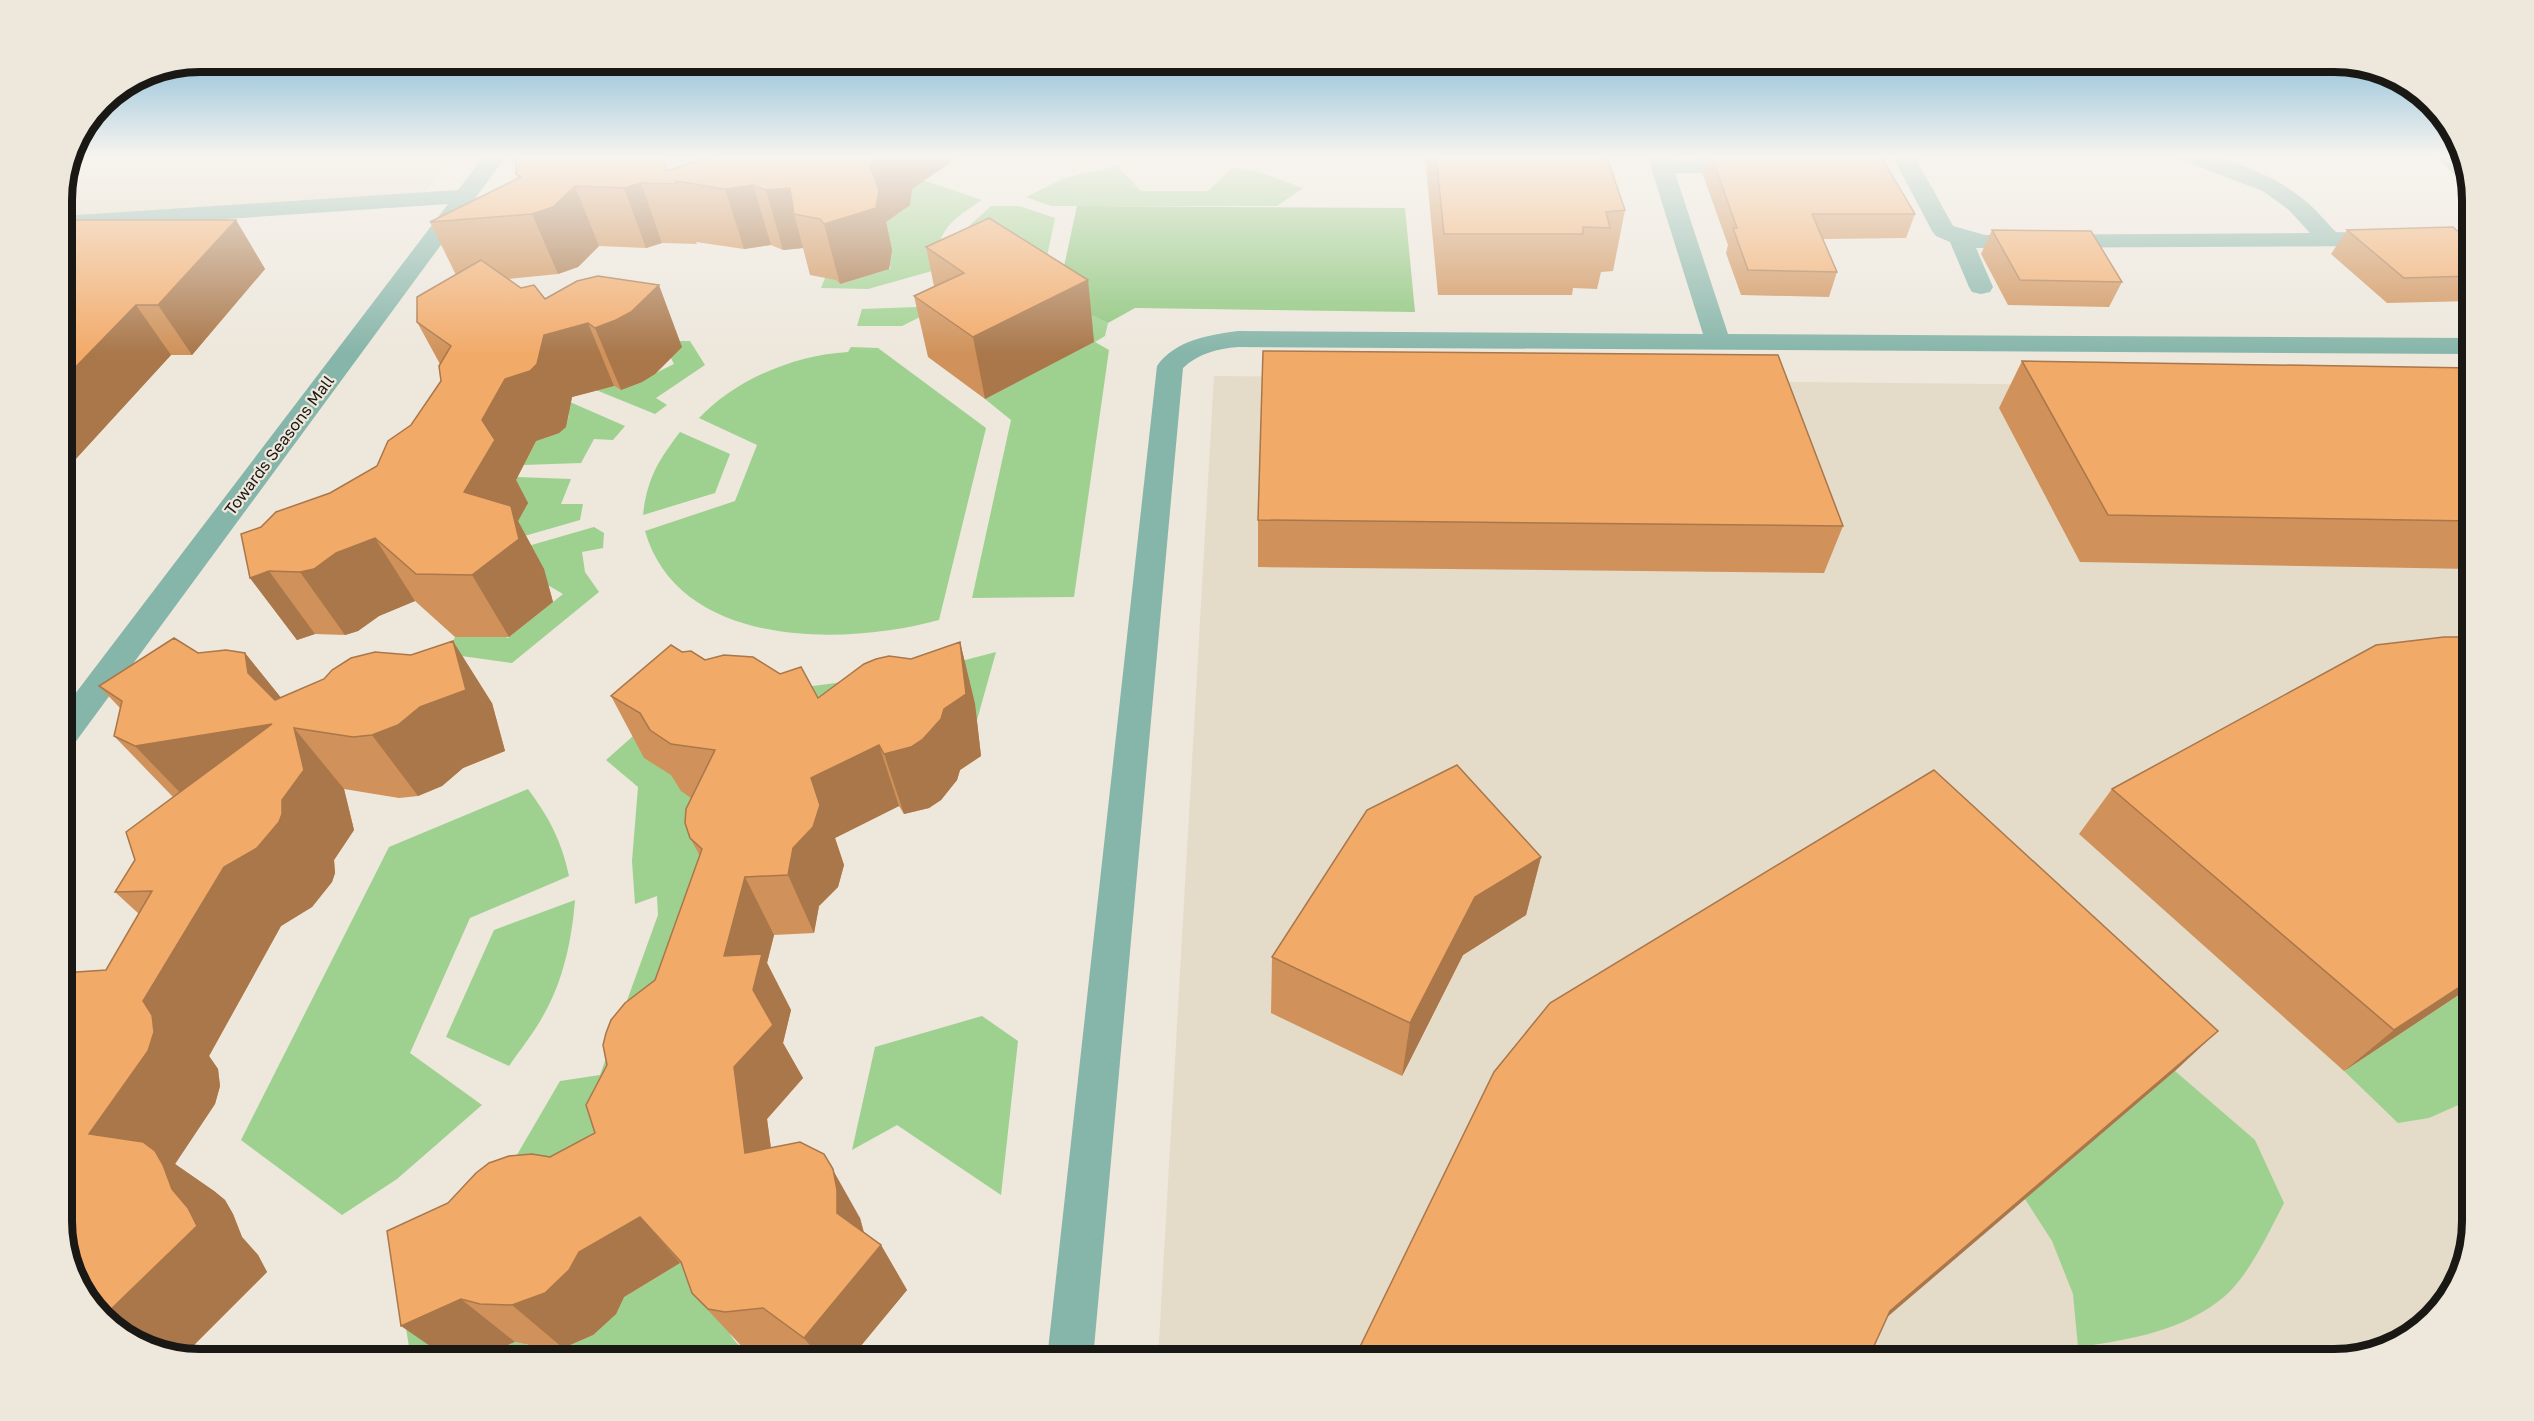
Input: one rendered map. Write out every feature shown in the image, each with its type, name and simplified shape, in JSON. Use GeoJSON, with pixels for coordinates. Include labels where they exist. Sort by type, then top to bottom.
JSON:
{"type":"FeatureCollection","features":[{"type":"Feature","properties":{"kind":"street"},"geometry":{"type":"LineString","coordinates":[[72,223],[101,221]]}},
{"type":"Feature","properties":{"kind":"street","name":"Towards Seasons Mall"},"geometry":{"type":"LineString","coordinates":[[72,722],[446,221]]}},
{"type":"Feature","properties":{"kind":"street"},"geometry":{"type":"LineString","coordinates":[[1679,221],[1718,341]]}},
{"type":"Feature","properties":{"kind":"street"},"geometry":{"type":"LineString","coordinates":[[1938,221],[1944,231],[1960,238],[1985,242],[2405,239]]}},
{"type":"Feature","properties":{"kind":"street"},"geometry":{"type":"LineString","coordinates":[[2312,221],[2328,238]]}},
{"type":"Feature","properties":{"kind":"street"},"geometry":{"type":"LineString","coordinates":[[1960,238],[1981,287]]}},
{"type":"Feature","properties":{"kind":"street"},"geometry":{"type":"LineString","coordinates":[[1071,1349],[1170,366],[1182,353],[1203,343],[1238,339],[2462,346]]}},
{"type":"Feature","properties":{"kind":"shaded area"},"geometry":{"type":"Polygon","coordinates":[[[72,221],[178,221],[72,231],[72,221]]]}},
{"type":"Feature","properties":{"kind":"shaded area"},"geometry":{"type":"Polygon","coordinates":[[[1214,376],[2462,389],[2462,1221],[2458,1254],[2445,1285],[2425,1312],[2412,1323],[2398,1332],[2367,1345],[2334,1349],[1159,1349],[1214,376]]]}},
{"type":"Feature","properties":{"kind":"green space"},"geometry":{"type":"Polygon","coordinates":[[[880,221],[953,221],[942,236],[932,271],[868,289],[821,288],[825,278],[834,277],[840,284],[891,268],[864,229],[880,221]]]}},
{"type":"Feature","properties":{"kind":"green space"},"geometry":{"type":"Polygon","coordinates":[[[974,221],[1054,221],[1045,266],[959,265],[969,226],[974,221]]]}},
{"type":"Feature","properties":{"kind":"green space"},"geometry":{"type":"Polygon","coordinates":[[[1074,221],[1406,221],[1415,312],[1135,308],[1108,323],[1057,299],[1074,221]]]}},
{"type":"Feature","properties":{"kind":"green space"},"geometry":{"type":"Polygon","coordinates":[[[950,291],[1057,299],[1108,323],[1105,336],[1095,342],[1109,350],[1074,597],[972,598],[1011,420],[985,399],[1094,341],[938,308],[902,326],[857,326],[862,309],[916,307],[950,291]]]}},
{"type":"Feature","properties":{"kind":"green space"},"geometry":{"type":"Polygon","coordinates":[[[662,341],[690,341],[705,365],[656,398],[667,405],[655,414],[596,390],[614,386],[621,390],[674,364],[662,341]]]}},
{"type":"Feature","properties":{"kind":"green space"},"geometry":{"type":"Polygon","coordinates":[[[851,347],[878,348],[986,428],[939,620],[858,634],[813,634],[769,630],[728,618],[692,598],[663,570],[645,531],[735,501],[757,445],[699,418],[714,404],[748,381],[787,364],[828,354],[848,352],[851,347]]]}},
{"type":"Feature","properties":{"kind":"green space"},"geometry":{"type":"Polygon","coordinates":[[[570,402],[625,426],[613,440],[594,439],[581,463],[523,465],[536,441],[566,427],[569,414],[563,414],[570,402]]]}},
{"type":"Feature","properties":{"kind":"green space"},"geometry":{"type":"Polygon","coordinates":[[[680,432],[730,454],[715,493],[643,515],[647,491],[655,471],[680,432]]]}},
{"type":"Feature","properties":{"kind":"green space"},"geometry":{"type":"Polygon","coordinates":[[[517,477],[571,479],[561,504],[583,504],[580,520],[497,544],[517,477]]]}},
{"type":"Feature","properties":{"kind":"green space"},"geometry":{"type":"Polygon","coordinates":[[[594,527],[604,533],[603,548],[582,552],[585,572],[599,592],[512,663],[447,654],[455,637],[483,636],[494,631],[508,638],[563,594],[497,555],[594,527]]]}},
{"type":"Feature","properties":{"kind":"green space"},"geometry":{"type":"Polygon","coordinates":[[[996,652],[977,720],[647,755],[656,765],[677,774],[678,785],[681,789],[701,805],[733,908],[465,1349],[409,1349],[398,1279],[507,1172],[560,1081],[600,1075],[658,915],[657,896],[635,904],[632,861],[638,787],[606,760],[703,674],[790,689],[919,672],[996,652]]]}},
{"type":"Feature","properties":{"kind":"green space"},"geometry":{"type":"Polygon","coordinates":[[[528,789],[554,830],[569,876],[470,918],[410,1053],[482,1105],[397,1179],[342,1215],[241,1140],[389,847],[528,789]]]}},
{"type":"Feature","properties":{"kind":"green space"},"geometry":{"type":"Polygon","coordinates":[[[575,900],[569,945],[556,989],[539,1023],[509,1066],[446,1037],[494,930],[575,900]]]}},
{"type":"Feature","properties":{"kind":"green space"},"geometry":{"type":"Polygon","coordinates":[[[2462,993],[2462,1103],[2429,1118],[2398,1123],[2344,1071],[2462,993]]]}},
{"type":"Feature","properties":{"kind":"green space"},"geometry":{"type":"Polygon","coordinates":[[[982,1016],[1018,1041],[1001,1195],[897,1125],[852,1150],[875,1047],[982,1016]]]}},
{"type":"Feature","properties":{"kind":"green space"},"geometry":{"type":"Polygon","coordinates":[[[2175,1071],[2255,1140],[2284,1203],[2242,1277],[2225,1296],[2209,1308],[2174,1326],[2155,1332],[2078,1347],[2073,1294],[2052,1241],[2025,1199],[2175,1071]]]}},
{"type":"Feature","properties":{"kind":"green space"},"geometry":{"type":"Polygon","coordinates":[[[680,1263],[718,1304],[730,1334],[735,1342],[746,1349],[499,1349],[515,1342],[563,1348],[593,1335],[624,1297],[680,1263]]]}},
{"type":"Feature","properties":{"kind":"building"},"geometry":{"type":"Polygon","coordinates":[[[72,221],[235,221],[158,305],[136,305],[72,371],[72,221]]]}},
{"type":"Feature","properties":{"kind":"building"},"geometry":{"type":"Polygon","coordinates":[[[982,221],[994,221],[1088,280],[973,337],[914,296],[964,273],[926,247],[982,221]]]}},
{"type":"Feature","properties":{"kind":"building"},"geometry":{"type":"Polygon","coordinates":[[[1443,221],[1608,221],[1610,228],[1583,227],[1583,234],[1444,234],[1443,221]]]}},
{"type":"Feature","properties":{"kind":"building"},"geometry":{"type":"Polygon","coordinates":[[[1735,221],[1815,221],[1837,272],[1748,270],[1733,228],[1737,228],[1735,221]]]}},
{"type":"Feature","properties":{"kind":"building"},"geometry":{"type":"Polygon","coordinates":[[[2453,227],[2462,235],[2462,276],[2404,278],[2347,230],[2453,227]]]}},
{"type":"Feature","properties":{"kind":"building"},"geometry":{"type":"Polygon","coordinates":[[[1992,230],[2091,231],[2122,282],[2020,280],[1992,230]]]}},
{"type":"Feature","properties":{"kind":"building"},"geometry":{"type":"Polygon","coordinates":[[[481,260],[521,288],[534,285],[545,299],[577,281],[598,276],[659,285],[631,312],[616,320],[595,328],[588,323],[544,335],[537,364],[530,371],[505,379],[482,420],[495,440],[464,492],[511,506],[519,539],[472,575],[416,574],[375,538],[336,553],[314,569],[300,572],[269,571],[250,578],[241,534],[261,527],[276,512],[330,493],[377,466],[388,441],[411,425],[441,381],[439,366],[451,346],[417,322],[417,297],[481,260]]]}},
{"type":"Feature","properties":{"kind":"building"},"geometry":{"type":"Polygon","coordinates":[[[1263,351],[1778,355],[1843,526],[1258,520],[1263,351]]]}},
{"type":"Feature","properties":{"kind":"building"},"geometry":{"type":"Polygon","coordinates":[[[2022,361],[2462,368],[2462,521],[2108,515],[2022,361]]]}},
{"type":"Feature","properties":{"kind":"building"},"geometry":{"type":"Polygon","coordinates":[[[2462,637],[2462,986],[2394,1030],[2112,789],[2376,645],[2462,637]]]}},
{"type":"Feature","properties":{"kind":"building"},"geometry":{"type":"Polygon","coordinates":[[[174,638],[198,653],[226,650],[245,653],[248,673],[275,700],[324,679],[332,670],[351,658],[375,652],[411,655],[453,641],[466,690],[420,707],[398,725],[372,735],[353,737],[294,728],[304,770],[282,800],[282,814],[279,822],[257,848],[224,867],[143,1001],[152,1015],[154,1032],[148,1051],[89,1134],[143,1142],[155,1151],[172,1189],[188,1208],[197,1226],[110,1311],[85,1278],[74,1246],[72,1230],[72,972],[106,970],[152,891],[115,892],[135,860],[126,832],[272,724],[135,746],[114,736],[122,701],[99,686],[174,638]]]}},
{"type":"Feature","properties":{"kind":"building"},"geometry":{"type":"Polygon","coordinates":[[[960,642],[966,694],[944,709],[941,719],[923,739],[911,747],[884,754],[879,745],[811,778],[820,805],[813,827],[793,848],[788,875],[745,877],[724,956],[762,954],[753,990],[773,1025],[734,1067],[745,1153],[800,1142],[824,1154],[833,1169],[837,1190],[837,1213],[881,1245],[804,1338],[763,1308],[725,1312],[708,1309],[692,1293],[681,1262],[640,1217],[579,1252],[569,1270],[545,1293],[512,1305],[480,1304],[461,1299],[401,1326],[387,1231],[448,1203],[476,1173],[489,1163],[509,1156],[532,1154],[550,1157],[595,1133],[586,1105],[607,1065],[603,1045],[606,1033],[611,1020],[625,1003],[655,980],[702,849],[690,838],[685,823],[686,809],[715,750],[671,744],[650,730],[640,713],[611,696],[671,645],[682,652],[691,651],[705,660],[724,655],[753,657],[780,674],[801,667],[818,698],[864,664],[876,659],[889,656],[911,659],[960,642]]]}},
{"type":"Feature","properties":{"kind":"building"},"geometry":{"type":"Polygon","coordinates":[[[1457,765],[1541,857],[1475,897],[1410,1023],[1272,957],[1367,810],[1457,765]]]}},
{"type":"Feature","properties":{"kind":"building"},"geometry":{"type":"Polygon","coordinates":[[[1934,770],[2218,1031],[1890,1311],[1873,1349],[1359,1349],[1494,1072],[1550,1003],[1934,770]]]}}]}
